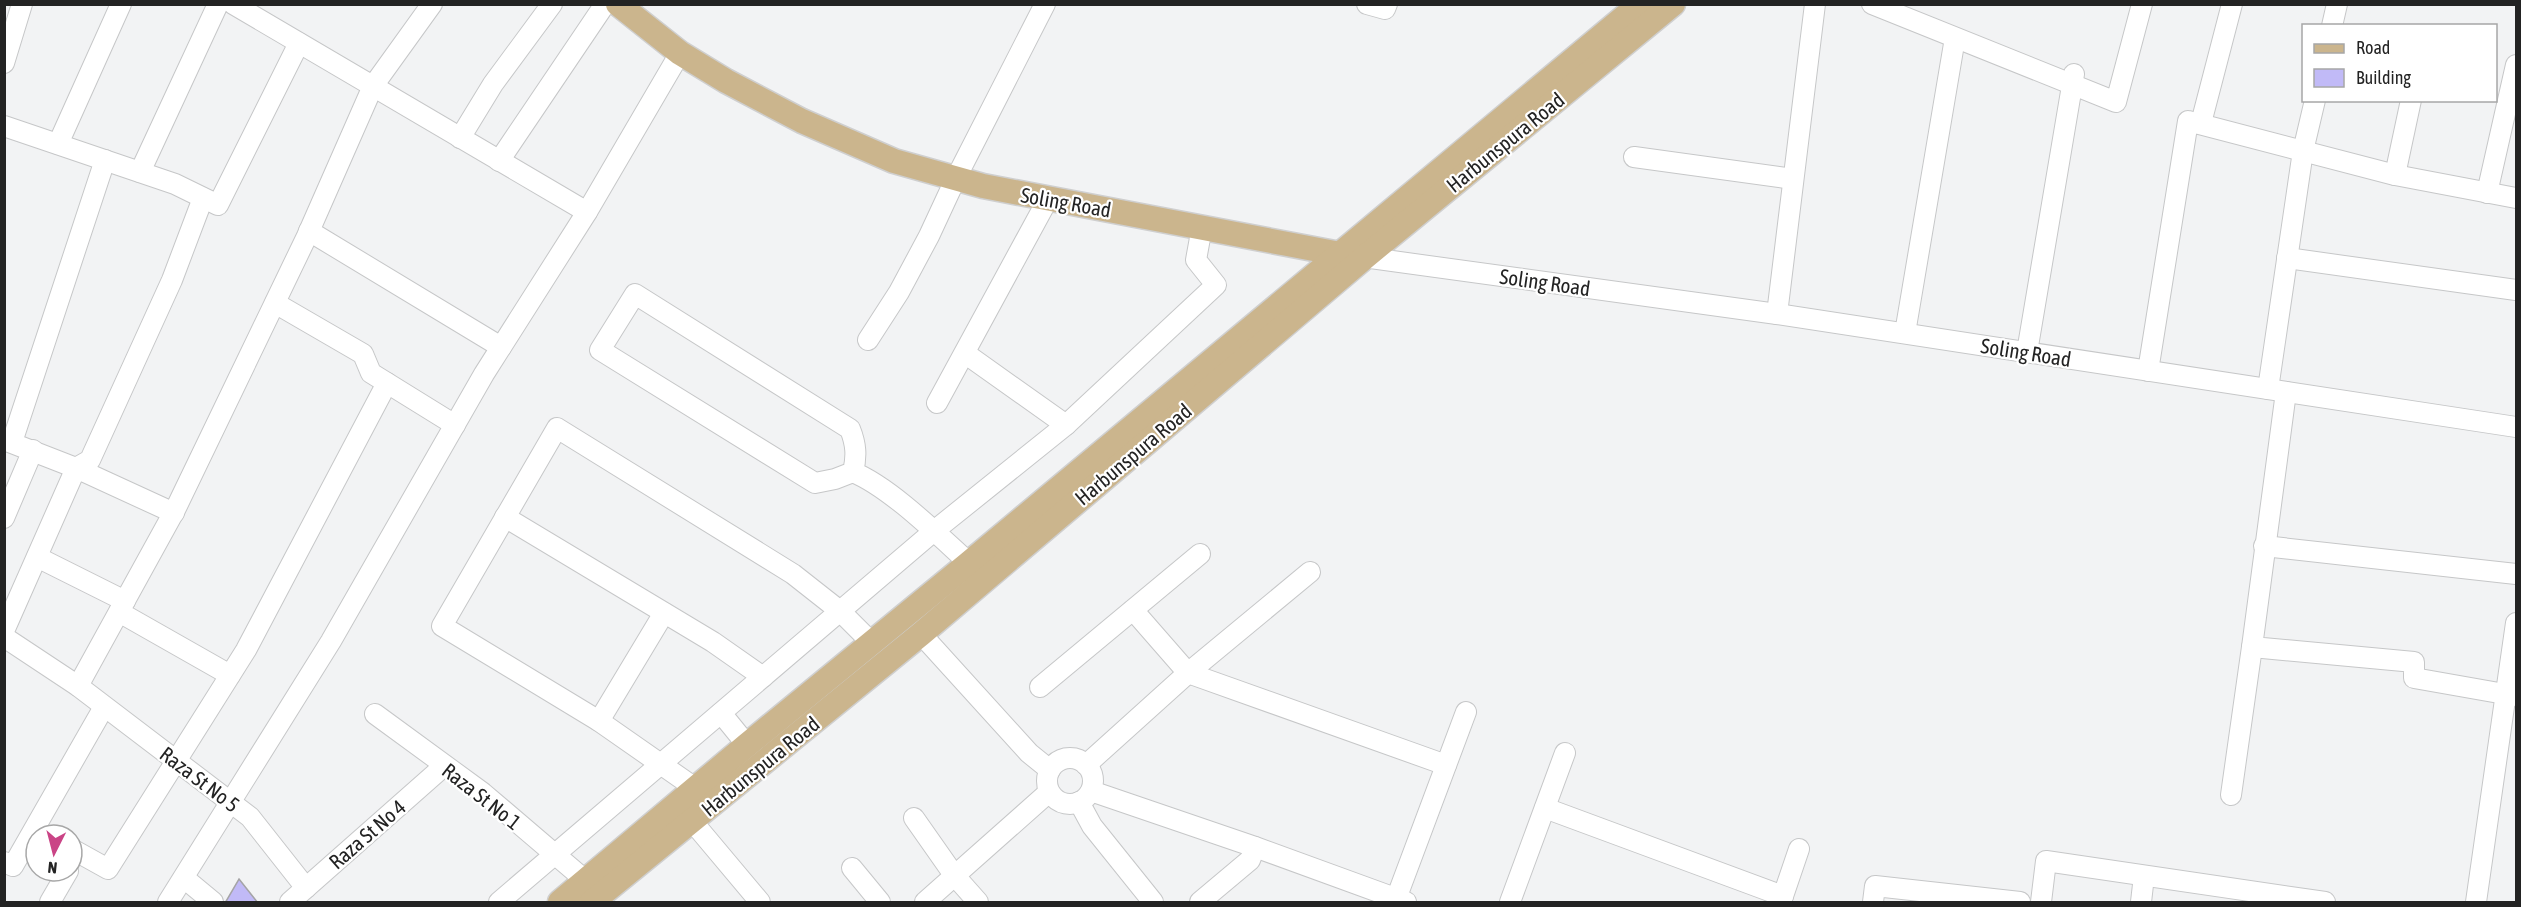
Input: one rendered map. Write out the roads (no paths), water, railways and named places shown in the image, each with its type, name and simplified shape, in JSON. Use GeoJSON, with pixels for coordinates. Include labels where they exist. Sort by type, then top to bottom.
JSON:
{"type":"FeatureCollection","features":[{"type":"Feature","properties":{"kind":"main road","name":"Soling Road"},"geometry":{"type":"LineString","coordinates":[[618,4],[680,53],[762,101],[894,161],[955,180],[1340,254]]}},
{"type":"Feature","properties":{"kind":"main road","name":"Harbunspura Road"},"geometry":{"type":"LineString","coordinates":[[592,893],[695,788],[1640,4]]}},
{"type":"Feature","properties":{"kind":"main road","name":"Harbunspura Road"},"geometry":{"type":"LineString","coordinates":[[560,903],[592,893],[692,820],[921,634],[1365,257],[1673,4]]}},
{"type":"Feature","properties":{"kind":"street"},"geometry":{"type":"LineString","coordinates":[[4,63],[22,4]]}},
{"type":"Feature","properties":{"kind":"street"},"geometry":{"type":"LineString","coordinates":[[58,144],[121,4]]}},
{"type":"Feature","properties":{"kind":"street"},"geometry":{"type":"LineString","coordinates":[[140,172],[218,4]]}},
{"type":"Feature","properties":{"kind":"street"},"geometry":{"type":"LineString","coordinates":[[460,138],[493,84],[552,4]]}},
{"type":"Feature","properties":{"kind":"street"},"geometry":{"type":"LineString","coordinates":[[499,161],[605,4]]}},
{"type":"Feature","properties":{"kind":"street"},"geometry":{"type":"LineString","coordinates":[[868,340],[929,236],[1045,4]]}},
{"type":"Feature","properties":{"kind":"street"},"geometry":{"type":"LineString","coordinates":[[1367,4],[1385,9],[1387,4]]}},
{"type":"Feature","properties":{"kind":"street"},"geometry":{"type":"LineString","coordinates":[[1777,314],[1815,4]]}},
{"type":"Feature","properties":{"kind":"street"},"geometry":{"type":"LineString","coordinates":[[1872,4],[1955,38],[2073,79],[2116,102],[2142,4]]}},
{"type":"Feature","properties":{"kind":"street"},"geometry":{"type":"LineString","coordinates":[[2201,123],[2232,4]]}},
{"type":"Feature","properties":{"kind":"street"},"geometry":{"type":"LineString","coordinates":[[2332,24],[2337,4]]}},
{"type":"Feature","properties":{"kind":"street"},"geometry":{"type":"LineString","coordinates":[[241,6],[299,43],[586,212]]}},
{"type":"Feature","properties":{"kind":"street"},"geometry":{"type":"LineString","coordinates":[[78,687],[174,513],[309,231],[373,86],[428,6]]}},
{"type":"Feature","properties":{"kind":"street"},"geometry":{"type":"LineString","coordinates":[[1905,333],[1955,38]]}},
{"type":"Feature","properties":{"kind":"street"},"geometry":{"type":"LineString","coordinates":[[4,126],[175,184],[218,205],[299,43]]}},
{"type":"Feature","properties":{"kind":"street"},"geometry":{"type":"LineString","coordinates":[[168,903],[331,641],[501,347],[586,212],[680,53]]}},
{"type":"Feature","properties":{"kind":"street"},"geometry":{"type":"LineString","coordinates":[[2487,193],[2517,64]]}},
{"type":"Feature","properties":{"kind":"street"},"geometry":{"type":"LineString","coordinates":[[2027,352],[2073,79]]}},
{"type":"Feature","properties":{"kind":"street"},"geometry":{"type":"LineString","coordinates":[[2231,795],[2264,546],[2287,258],[2303,151],[2315,102]]}},
{"type":"Feature","properties":{"kind":"street"},"geometry":{"type":"LineString","coordinates":[[2395,175],[2411,102]]}},
{"type":"Feature","properties":{"kind":"street"},"geometry":{"type":"LineString","coordinates":[[2148,371],[2187,124],[2190,121],[2395,175],[2517,198]]}},
{"type":"Feature","properties":{"kind":"street"},"geometry":{"type":"LineString","coordinates":[[1634,157],[1793,179]]}},
{"type":"Feature","properties":{"kind":"street"},"geometry":{"type":"LineString","coordinates":[[105,160],[8,441],[76,468],[174,513]]}},
{"type":"Feature","properties":{"kind":"street"},"geometry":{"type":"LineString","coordinates":[[4,631],[76,468],[90,460],[172,280],[203,198]]}},
{"type":"Feature","properties":{"kind":"street"},"geometry":{"type":"LineString","coordinates":[[937,403],[966,354],[996,292],[1048,199]]}},
{"type":"Feature","properties":{"kind":"street"},"geometry":{"type":"LineString","coordinates":[[498,903],[934,531],[1066,425],[1216,285],[1196,260],[1202,227]]}},
{"type":"Feature","properties":{"kind":"street"},"geometry":{"type":"LineString","coordinates":[[309,231],[501,347]]}},
{"type":"Feature","properties":{"kind":"street","name":"Soling Road"},"geometry":{"type":"LineString","coordinates":[[1340,254],[1777,314],[2517,428]]}},
{"type":"Feature","properties":{"kind":"street"},"geometry":{"type":"LineString","coordinates":[[2287,258],[2517,290]]}},
{"type":"Feature","properties":{"kind":"street"},"geometry":{"type":"LineString","coordinates":[[854,472],[856,442],[850,429],[635,294],[600,350],[815,483],[854,472],[867,478],[934,531],[969,563]]}},
{"type":"Feature","properties":{"kind":"street"},"geometry":{"type":"LineString","coordinates":[[275,303],[363,354],[371,373],[455,425]]}},
{"type":"Feature","properties":{"kind":"street"},"geometry":{"type":"LineString","coordinates":[[966,354],[1066,425]]}},
{"type":"Feature","properties":{"kind":"street"},"geometry":{"type":"LineString","coordinates":[[84,859],[108,869],[246,650],[387,383]]}},
{"type":"Feature","properties":{"kind":"street"},"geometry":{"type":"LineString","coordinates":[[695,788],[599,721],[442,626],[557,428],[793,574],[840,611],[872,643]]}},
{"type":"Feature","properties":{"kind":"street"},"geometry":{"type":"LineString","coordinates":[[4,518],[33,450]]}},
{"type":"Feature","properties":{"kind":"street"},"geometry":{"type":"LineString","coordinates":[[505,517],[713,642],[763,677]]}},
{"type":"Feature","properties":{"kind":"street"},"geometry":{"type":"LineString","coordinates":[[2264,546],[2517,574]]}},
{"type":"Feature","properties":{"kind":"street"},"geometry":{"type":"LineString","coordinates":[[1040,687],[1200,554]]}},
{"type":"Feature","properties":{"kind":"street"},"geometry":{"type":"LineString","coordinates":[[37,557],[122,606],[230,675]]}},
{"type":"Feature","properties":{"kind":"street"},"geometry":{"type":"LineString","coordinates":[[1086,765],[1188,673],[1310,572]]}},
{"type":"Feature","properties":{"kind":"street"},"geometry":{"type":"LineString","coordinates":[[1133,610],[1188,673],[1446,765]]}},
{"type":"Feature","properties":{"kind":"street"},"geometry":{"type":"LineString","coordinates":[[599,721],[664,613]]}},
{"type":"Feature","properties":{"kind":"street"},"geometry":{"type":"LineString","coordinates":[[2476,903],[2511,696],[2517,623]]}},
{"type":"Feature","properties":{"kind":"street"},"geometry":{"type":"LineString","coordinates":[[921,634],[1029,753],[1050,770]]}},
{"type":"Feature","properties":{"kind":"street","name":"Raza St No 5"},"geometry":{"type":"LineString","coordinates":[[4,637],[104,706],[250,817],[306,888]]}},
{"type":"Feature","properties":{"kind":"street"},"geometry":{"type":"LineString","coordinates":[[2252,647],[2414,662],[2414,678],[2511,696]]}},
{"type":"Feature","properties":{"kind":"street"},"geometry":{"type":"LineString","coordinates":[[45,823],[104,706]]}},
{"type":"Feature","properties":{"kind":"street"},"geometry":{"type":"LineString","coordinates":[[1153,903],[1092,826],[1085,797],[1093,782],[1086,765],[1077,759],[1057,762],[1047,778],[1050,792],[1058,801],[1067,804],[1085,797],[1255,847],[1401,901],[1466,712]]}},
{"type":"Feature","properties":{"kind":"street"},"geometry":{"type":"LineString","coordinates":[[721,713],[747,745]]}},
{"type":"Feature","properties":{"kind":"street","name":"Raza St No 1"},"geometry":{"type":"LineString","coordinates":[[375,714],[483,793],[554,855],[592,893]]}},
{"type":"Feature","properties":{"kind":"street"},"geometry":{"type":"LineString","coordinates":[[1510,903],[1565,753]]}},
{"type":"Feature","properties":{"kind":"street","name":"Raza St No 4"},"geometry":{"type":"LineString","coordinates":[[291,903],[444,766]]}},
{"type":"Feature","properties":{"kind":"street"},"geometry":{"type":"LineString","coordinates":[[925,903],[1050,792]]}},
{"type":"Feature","properties":{"kind":"street"},"geometry":{"type":"LineString","coordinates":[[1545,808],[1782,899],[1799,849]]}},
{"type":"Feature","properties":{"kind":"street"},"geometry":{"type":"LineString","coordinates":[[914,818],[954,875],[978,903]]}},
{"type":"Feature","properties":{"kind":"street"},"geometry":{"type":"LineString","coordinates":[[692,820],[760,903]]}},
{"type":"Feature","properties":{"kind":"street"},"geometry":{"type":"LineString","coordinates":[[1200,903],[1250,860],[1255,847]]}},
{"type":"Feature","properties":{"kind":"street"},"geometry":{"type":"LineString","coordinates":[[4,862],[13,866],[24,852]]}},
{"type":"Feature","properties":{"kind":"street"},"geometry":{"type":"LineString","coordinates":[[2041,903],[2046,861],[2144,876],[2245,897],[2325,903]]}},
{"type":"Feature","properties":{"kind":"street"},"geometry":{"type":"LineString","coordinates":[[852,868],[880,903]]}},
{"type":"Feature","properties":{"kind":"street"},"geometry":{"type":"LineString","coordinates":[[2140,903],[2144,876]]}},
{"type":"Feature","properties":{"kind":"street"},"geometry":{"type":"LineString","coordinates":[[183,878],[213,903]]}},
{"type":"Feature","properties":{"kind":"street"},"geometry":{"type":"LineString","coordinates":[[50,903],[61,883]]}},
{"type":"Feature","properties":{"kind":"street"},"geometry":{"type":"LineString","coordinates":[[1873,903],[1875,886],[2020,903]]}}]}
